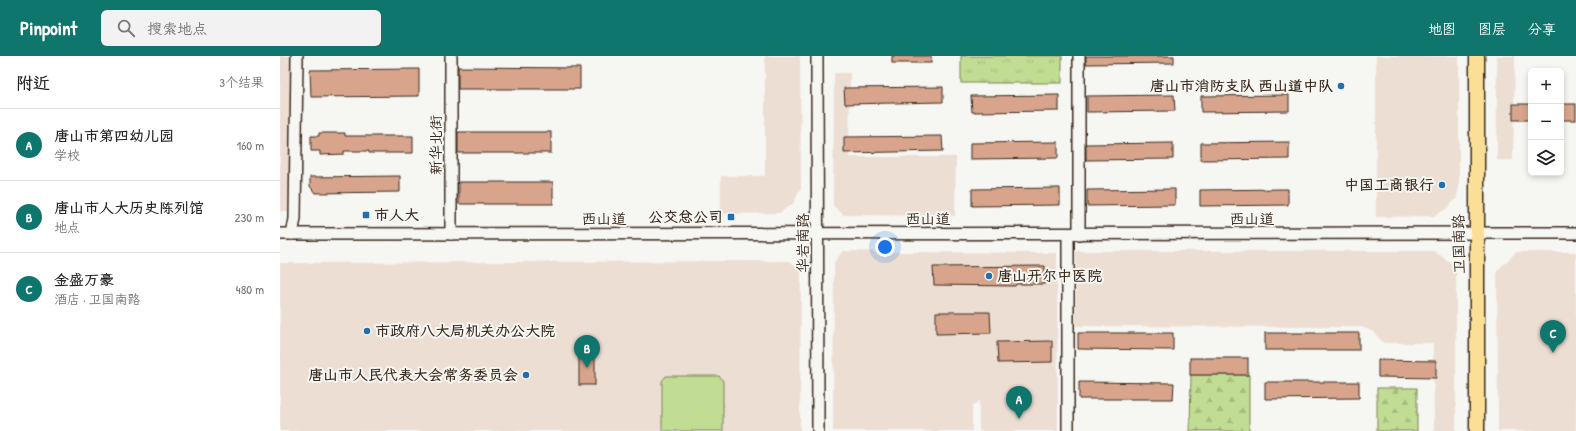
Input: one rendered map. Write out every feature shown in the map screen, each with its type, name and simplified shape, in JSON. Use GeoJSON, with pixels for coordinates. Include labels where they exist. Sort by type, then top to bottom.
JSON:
{"type":"FeatureCollection","features":[{"type":"Feature","properties":{"kind":"main road","name":"卫国南路"},"geometry":{"type":"LineString","coordinates":[[1477,56],[1477,431]]}},
{"type":"Feature","properties":{"kind":"street"},"geometry":{"type":"LineString","coordinates":[[292,234],[295,219],[297,56]]}},
{"type":"Feature","properties":{"kind":"street","name":"新华北街"},"geometry":{"type":"LineString","coordinates":[[451,56],[451,234]]}},
{"type":"Feature","properties":{"kind":"street","name":"华岩南路"},"geometry":{"type":"LineString","coordinates":[[817,56],[818,431]]}},
{"type":"Feature","properties":{"kind":"street"},"geometry":{"type":"LineString","coordinates":[[1068,431],[1079,56]]}},
{"type":"Feature","properties":{"kind":"street","name":"西山道"},"geometry":{"type":"LineString","coordinates":[[280,234],[1576,233]]}},
{"type":"Feature","properties":{"kind":"shaded area"},"geometry":{"type":"Polygon","coordinates":[[[280,56],[293,56],[292,211],[280,211],[280,56]]]}},
{"type":"Feature","properties":{"kind":"shaded area"},"geometry":{"type":"Polygon","coordinates":[[[765,56],[800,56],[801,188],[793,204],[779,213],[721,214],[721,176],[765,176],[765,56]]]}},
{"type":"Feature","properties":{"kind":"shaded area"},"geometry":{"type":"Polygon","coordinates":[[[1376,56],[1459,56],[1459,188],[1456,199],[1446,209],[1434,216],[1376,217],[1376,56]]]}},
{"type":"Feature","properties":{"kind":"shaded area"},"geometry":{"type":"Polygon","coordinates":[[[1497,56],[1515,56],[1513,160],[1497,160],[1497,56]]]}},
{"type":"Feature","properties":{"kind":"shaded area"},"geometry":{"type":"Polygon","coordinates":[[[834,73],[850,73],[849,157],[956,157],[955,216],[844,215],[833,206],[834,73]]]}},
{"type":"Feature","properties":{"kind":"shaded area"},"geometry":{"type":"Polygon","coordinates":[[[843,251],[1057,253],[1058,431],[979,431],[979,401],[972,406],[972,431],[833,431],[834,262],[843,251]]]}},
{"type":"Feature","properties":{"kind":"shaded area"},"geometry":{"type":"Polygon","coordinates":[[[1076,251],[1434,251],[1456,266],[1456,431],[1434,431],[1433,343],[1384,343],[1372,331],[1362,327],[1076,326],[1076,251]]]}},
{"type":"Feature","properties":{"kind":"shaded area"},"geometry":{"type":"Polygon","coordinates":[[[1516,252],[1576,252],[1576,431],[1498,431],[1497,271],[1516,252]]]}},
{"type":"Feature","properties":{"kind":"shaded area"},"geometry":{"type":"Polygon","coordinates":[[[789,261],[798,267],[801,272],[800,431],[280,431],[280,263],[789,261]]]}},
{"type":"Feature","properties":{"kind":"green space"},"geometry":{"type":"Polygon","coordinates":[[[961,56],[1062,56],[1062,83],[961,83],[961,56]]]}},
{"type":"Feature","properties":{"kind":"green space"},"geometry":{"type":"Polygon","coordinates":[[[1191,375],[1249,375],[1249,431],[1190,431],[1191,375]]]}},
{"type":"Feature","properties":{"kind":"green space"},"geometry":{"type":"Polygon","coordinates":[[[666,376],[719,376],[723,381],[723,431],[662,431],[662,381],[666,376]]]}},
{"type":"Feature","properties":{"kind":"green space"},"geometry":{"type":"Polygon","coordinates":[[[1377,388],[1417,388],[1417,431],[1377,431],[1377,388]]]}},
{"type":"Feature","properties":{"kind":"building"},"geometry":{"type":"Polygon","coordinates":[[[892,56],[931,56],[931,63],[892,63],[892,56]]]}},
{"type":"Feature","properties":{"kind":"building"},"geometry":{"type":"Polygon","coordinates":[[[1086,56],[1174,56],[1174,63],[1086,64],[1086,56]]]}},
{"type":"Feature","properties":{"kind":"building"},"geometry":{"type":"Polygon","coordinates":[[[458,67],[580,68],[580,89],[458,89],[458,67]]]}},
{"type":"Feature","properties":{"kind":"building"},"geometry":{"type":"Polygon","coordinates":[[[419,69],[419,96],[311,97],[310,70],[419,69]]]}},
{"type":"Feature","properties":{"kind":"building"},"geometry":{"type":"Polygon","coordinates":[[[943,87],[943,102],[845,104],[844,88],[943,87]]]}},
{"type":"Feature","properties":{"kind":"building"},"geometry":{"type":"Polygon","coordinates":[[[1059,95],[1059,111],[972,112],[971,96],[1059,95]]]}},
{"type":"Feature","properties":{"kind":"building"},"geometry":{"type":"Polygon","coordinates":[[[1174,95],[1175,111],[1087,112],[1087,96],[1174,95]]]}},
{"type":"Feature","properties":{"kind":"building"},"geometry":{"type":"Polygon","coordinates":[[[1289,95],[1289,111],[1201,112],[1201,96],[1289,95]]]}},
{"type":"Feature","properties":{"kind":"building"},"geometry":{"type":"Polygon","coordinates":[[[1513,104],[1528,104],[1528,120],[1513,120],[1513,104]]]}},
{"type":"Feature","properties":{"kind":"building"},"geometry":{"type":"Polygon","coordinates":[[[1564,104],[1576,104],[1576,120],[1564,120],[1564,104]]]}},
{"type":"Feature","properties":{"kind":"building"},"geometry":{"type":"Polygon","coordinates":[[[458,132],[551,132],[551,153],[458,153],[458,132]]]}},
{"type":"Feature","properties":{"kind":"building"},"geometry":{"type":"Polygon","coordinates":[[[319,133],[345,133],[345,136],[413,136],[413,153],[369,153],[369,151],[344,151],[344,154],[320,155],[320,151],[311,151],[311,136],[319,136],[319,133]]]}},
{"type":"Feature","properties":{"kind":"building"},"geometry":{"type":"Polygon","coordinates":[[[942,136],[943,151],[844,153],[844,137],[942,136]]]}},
{"type":"Feature","properties":{"kind":"building"},"geometry":{"type":"Polygon","coordinates":[[[1058,142],[1058,158],[970,159],[970,143],[1058,142]]]}},
{"type":"Feature","properties":{"kind":"building"},"geometry":{"type":"Polygon","coordinates":[[[1289,142],[1289,159],[1201,160],[1201,143],[1289,142]]]}},
{"type":"Feature","properties":{"kind":"building"},"geometry":{"type":"Polygon","coordinates":[[[1173,143],[1173,159],[1086,160],[1086,144],[1173,143]]]}},
{"type":"Feature","properties":{"kind":"building"},"geometry":{"type":"Polygon","coordinates":[[[400,176],[400,192],[315,193],[310,186],[310,177],[400,176]]]}},
{"type":"Feature","properties":{"kind":"building"},"geometry":{"type":"Polygon","coordinates":[[[459,182],[553,182],[553,204],[459,204],[459,182]]]}},
{"type":"Feature","properties":{"kind":"building"},"geometry":{"type":"Polygon","coordinates":[[[1060,188],[1060,205],[972,206],[972,189],[1060,188]]]}},
{"type":"Feature","properties":{"kind":"building"},"geometry":{"type":"Polygon","coordinates":[[[1175,189],[1175,205],[1087,206],[1087,190],[1175,189]]]}},
{"type":"Feature","properties":{"kind":"building"},"geometry":{"type":"Polygon","coordinates":[[[1288,189],[1288,205],[1200,206],[1200,190],[1288,189]]]}},
{"type":"Feature","properties":{"kind":"building","name":"唐山开尔中医院"},"geometry":{"type":"Polygon","coordinates":[[[1045,266],[1045,284],[1016,284],[1015,286],[934,285],[933,267],[1045,266]]]}},
{"type":"Feature","properties":{"kind":"building"},"geometry":{"type":"Polygon","coordinates":[[[936,312],[990,312],[991,333],[936,334],[936,312]]]}},
{"type":"Feature","properties":{"kind":"building"},"geometry":{"type":"Polygon","coordinates":[[[1078,333],[1173,333],[1173,350],[1078,349],[1078,333]]]}},
{"type":"Feature","properties":{"kind":"building"},"geometry":{"type":"Polygon","coordinates":[[[1265,333],[1359,333],[1359,350],[1265,350],[1265,333]]]}},
{"type":"Feature","properties":{"kind":"building"},"geometry":{"type":"Polygon","coordinates":[[[1052,341],[1052,362],[998,363],[997,342],[1052,341]]]}},
{"type":"Feature","properties":{"kind":"building"},"geometry":{"type":"Polygon","coordinates":[[[579,350],[595,350],[595,385],[579,385],[579,350]]]}},
{"type":"Feature","properties":{"kind":"building"},"geometry":{"type":"Polygon","coordinates":[[[1190,358],[1248,358],[1248,375],[1190,375],[1190,358]]]}},
{"type":"Feature","properties":{"kind":"building"},"geometry":{"type":"Polygon","coordinates":[[[1378,360],[1436,361],[1436,378],[1378,377],[1378,360]]]}},
{"type":"Feature","properties":{"kind":"building"},"geometry":{"type":"Polygon","coordinates":[[[1079,382],[1174,383],[1173,399],[1079,399],[1079,382]]]}},
{"type":"Feature","properties":{"kind":"building"},"geometry":{"type":"Polygon","coordinates":[[[1265,382],[1359,382],[1359,398],[1265,399],[1265,382]]]}},
{"type":"Feature","properties":{"kind":"place","name":"唐山市消防支队 西山道中队"},"geometry":{"type":"Point","coordinates":[1341,86]}},
{"type":"Feature","properties":{"kind":"place","name":"中国工商银行"},"geometry":{"type":"Point","coordinates":[1442,185]}},
{"type":"Feature","properties":{"kind":"place","name":"市人大"},"geometry":{"type":"Point","coordinates":[366,215]}},
{"type":"Feature","properties":{"kind":"place","name":"公交总公司"},"geometry":{"type":"Point","coordinates":[731,217]}},
{"type":"Feature","properties":{"kind":"place","name":"唐山开尔中医院"},"geometry":{"type":"Point","coordinates":[989,276]}},
{"type":"Feature","properties":{"kind":"place","name":"市政府八大局机关办公大院"},"geometry":{"type":"Point","coordinates":[367,331]}},
{"type":"Feature","properties":{"kind":"place","name":"金盛万豪"},"geometry":{"type":"Point","coordinates":[1553,353]}},
{"type":"Feature","properties":{"kind":"place","name":"唐山市人大历史陈列馆"},"geometry":{"type":"Point","coordinates":[587,368]}},
{"type":"Feature","properties":{"kind":"place","name":"唐山市人民代表大会常务委员会"},"geometry":{"type":"Point","coordinates":[526,375]}},
{"type":"Feature","properties":{"kind":"place","name":"唐山市第四幼儿园"},"geometry":{"type":"Point","coordinates":[1019,419]}}]}
